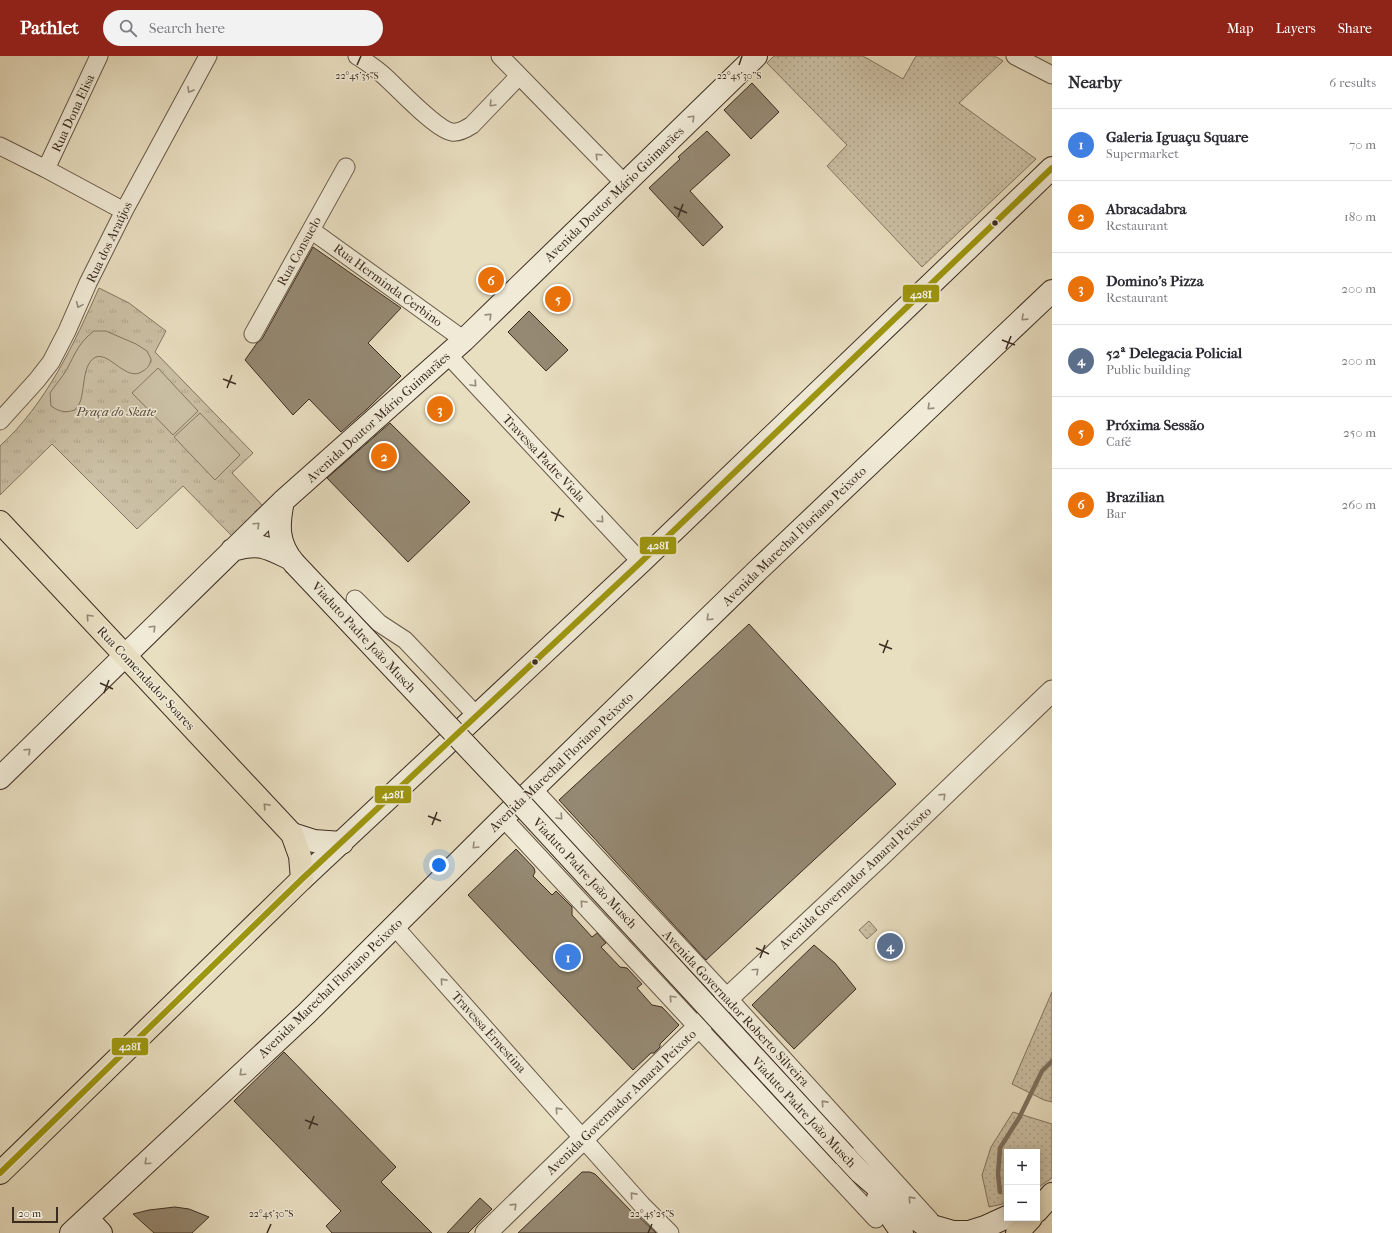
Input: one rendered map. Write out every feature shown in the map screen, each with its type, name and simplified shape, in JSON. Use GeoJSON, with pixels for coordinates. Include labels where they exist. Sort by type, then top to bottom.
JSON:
{"type":"FeatureCollection","features":[{"type":"Feature","properties":{"kind":"main road","name":"Avenida Doutor Mário Guimarães"},"geometry":{"type":"LineString","coordinates":[[0,778],[283,501],[464,340],[756,56]]}},
{"type":"Feature","properties":{"kind":"main road"},"geometry":{"type":"LineString","coordinates":[[0,1173],[302,879],[641,562],[1052,168]]}},
{"type":"Feature","properties":{"kind":"main road","name":"Avenida Marechal Floriano Peixoto"},"geometry":{"type":"LineString","coordinates":[[71,1233],[94,1225],[503,818],[763,566],[1052,291]]}},
{"type":"Feature","properties":{"kind":"main road","name":"Viaduto Padre João Musch"},"geometry":{"type":"LineString","coordinates":[[283,501],[279,526],[280,539],[292,561],[512,794],[860,1172],[906,1212],[930,1225]]}},
{"type":"Feature","properties":{"kind":"main road","name":"Rua Comendador Soares"},"geometry":{"type":"LineString","coordinates":[[0,522],[292,834],[300,856],[302,879]]}},
{"type":"Feature","properties":{"kind":"main road","name":"Viaduto Padre João Musch"},"geometry":{"type":"LineString","coordinates":[[232,550],[244,547],[259,546],[269,548],[292,561]]}},
{"type":"Feature","properties":{"kind":"main road","name":"Rua Comendador Soares"},"geometry":{"type":"LineString","coordinates":[[292,834],[314,841],[342,843]]}},
{"type":"Feature","properties":{"kind":"main road","name":"Viaduto Padre João Musch"},"geometry":{"type":"LineString","coordinates":[[860,1172],[902,1233]]}},
{"type":"Feature","properties":{"kind":"main road"},"geometry":{"type":"LineString","coordinates":[[1040,1200],[1052,1194]]}},
{"type":"Feature","properties":{"kind":"main road"},"geometry":{"type":"LineString","coordinates":[[1040,1208],[1052,1194]]}},
{"type":"Feature","properties":{"kind":"main road"},"geometry":{"type":"LineString","coordinates":[[930,1225],[953,1232],[969,1232],[986,1227],[1004,1218]]}},
{"type":"Feature","properties":{"kind":"main road"},"geometry":{"type":"LineString","coordinates":[[1017,1233],[1028,1221]]}},
{"type":"Feature","properties":{"kind":"street","name":"Rua Dona Elisa"},"geometry":{"type":"LineString","coordinates":[[46,169],[99,56]]}},
{"type":"Feature","properties":{"kind":"street","name":"Rua dos Araújos"},"geometry":{"type":"LineString","coordinates":[[0,421],[51,362],[124,211],[208,56]]}},
{"type":"Feature","properties":{"kind":"street"},"geometry":{"type":"LineString","coordinates":[[356,56],[381,73],[443,129],[452,132],[463,130],[472,125],[519,76]]}},
{"type":"Feature","properties":{"kind":"street"},"geometry":{"type":"LineString","coordinates":[[500,56],[625,184]]}},
{"type":"Feature","properties":{"kind":"street"},"geometry":{"type":"LineString","coordinates":[[1016,56],[1052,74]]}},
{"type":"Feature","properties":{"kind":"street"},"geometry":{"type":"LineString","coordinates":[[0,146],[124,211]]}},
{"type":"Feature","properties":{"kind":"street","name":"Rua Consuelo"},"geometry":{"type":"LineString","coordinates":[[253,334],[346,167]]}},
{"type":"Feature","properties":{"kind":"street","name":"Rua Herminda Cerbino"},"geometry":{"type":"LineString","coordinates":[[311,230],[464,340]]}},
{"type":"Feature","properties":{"kind":"street","name":"Travessa Padre Viola"},"geometry":{"type":"LineString","coordinates":[[448,355],[641,562]]}},
{"type":"Feature","properties":{"kind":"street"},"geometry":{"type":"LineString","coordinates":[[355,599],[379,623],[405,640],[477,716]]}},
{"type":"Feature","properties":{"kind":"street","name":"Avenida Governador Amaral Peixoto"},"geometry":{"type":"LineString","coordinates":[[486,1233],[728,998],[879,857],[1052,691]]}},
{"type":"Feature","properties":{"kind":"street","name":"Avenida Governador Roberto Silveira"},"geometry":{"type":"LineString","coordinates":[[533,789],[728,998],[930,1225]]}},
{"type":"Feature","properties":{"kind":"street"},"geometry":{"type":"LineString","coordinates":[[503,818],[876,1219]]}},
{"type":"Feature","properties":{"kind":"street","name":"Travessa Ernestina"},"geometry":{"type":"LineString","coordinates":[[394,926],[642,1204],[670,1233]]}},
{"type":"Feature","properties":{"kind":"green space"},"geometry":{"type":"Polygon","coordinates":[[[774,56],[863,56],[903,79],[916,56],[995,56],[1003,61],[959,103],[1036,159],[922,267],[827,166],[847,145],[767,63],[774,56]]]}},
{"type":"Feature","properties":{"kind":"green space","name":"Praça do Skate"},"geometry":{"type":"Polygon","coordinates":[[[99,288],[129,303],[166,331],[155,352],[253,453],[232,473],[263,506],[232,536],[183,486],[137,529],[52,444],[0,495],[0,446],[31,411],[45,392],[69,352],[99,288]]]}},
{"type":"Feature","properties":{"kind":"green space"},"geometry":{"type":"Polygon","coordinates":[[[94,331],[106,331],[136,344],[147,351],[151,359],[149,365],[137,374],[125,371],[107,359],[96,357],[91,360],[88,365],[82,397],[75,410],[65,412],[57,410],[51,406],[50,393],[65,372],[81,344],[94,331]]]}},
{"type":"Feature","properties":{"kind":"green space"},"geometry":{"type":"Polygon","coordinates":[[[158,368],[198,411],[173,435],[132,393],[158,368]]]}},
{"type":"Feature","properties":{"kind":"green space"},"geometry":{"type":"Polygon","coordinates":[[[200,413],[240,455],[215,480],[174,437],[200,413]]]}},
{"type":"Feature","properties":{"kind":"green space"},"geometry":{"type":"Polygon","coordinates":[[[869,921],[877,930],[867,939],[859,930],[869,921]]]}},
{"type":"Feature","properties":{"kind":"green space"},"geometry":{"type":"Polygon","coordinates":[[[1052,992],[1052,1102],[1044,1100],[1012,1084],[1052,992]]]}},
{"type":"Feature","properties":{"kind":"green space"},"geometry":{"type":"Polygon","coordinates":[[[1013,1112],[1052,1124],[1052,1178],[1040,1186],[1040,1149],[1004,1149],[1004,1204],[989,1207],[982,1175],[991,1147],[1013,1112]]]}},
{"type":"Feature","properties":{"kind":"building"},"geometry":{"type":"Polygon","coordinates":[[[752,83],[779,112],[751,139],[724,110],[752,83]]]}},
{"type":"Feature","properties":{"kind":"building"},"geometry":{"type":"Polygon","coordinates":[[[707,131],[730,155],[690,191],[723,227],[703,246],[649,188],[680,159],[678,157],[707,131]]]}},
{"type":"Feature","properties":{"kind":"building"},"geometry":{"type":"Polygon","coordinates":[[[313,247],[401,308],[368,343],[401,376],[341,432],[309,399],[293,415],[245,360],[257,343],[262,339],[313,247]]]}},
{"type":"Feature","properties":{"kind":"building"},"geometry":{"type":"Polygon","coordinates":[[[529,311],[568,350],[546,371],[508,332],[529,311]]]}},
{"type":"Feature","properties":{"kind":"building"},"geometry":{"type":"Polygon","coordinates":[[[390,423],[470,502],[408,562],[327,478],[390,423]]]}},
{"type":"Feature","properties":{"kind":"building"},"geometry":{"type":"Polygon","coordinates":[[[749,624],[896,784],[706,960],[559,800],[749,624]]]}},
{"type":"Feature","properties":{"kind":"building"},"geometry":{"type":"Polygon","coordinates":[[[516,849],[534,868],[535,872],[533,876],[552,895],[556,891],[572,907],[572,915],[592,937],[597,933],[606,943],[601,947],[620,967],[627,968],[642,984],[637,988],[652,1005],[662,1007],[679,1025],[660,1044],[660,1047],[654,1053],[651,1053],[633,1070],[468,895],[516,849]]]}},
{"type":"Feature","properties":{"kind":"building"},"geometry":{"type":"Polygon","coordinates":[[[814,945],[835,963],[856,989],[794,1049],[752,1005],[814,945]]]}},
{"type":"Feature","properties":{"kind":"building"},"geometry":{"type":"Polygon","coordinates":[[[284,1052],[396,1167],[381,1182],[432,1233],[332,1233],[326,1226],[341,1211],[234,1101],[284,1052]]]}},
{"type":"Feature","properties":{"kind":"building"},"geometry":{"type":"Polygon","coordinates":[[[582,1172],[590,1172],[595,1174],[633,1213],[634,1212],[656,1233],[518,1233],[582,1172]]]}},
{"type":"Feature","properties":{"kind":"building"},"geometry":{"type":"Polygon","coordinates":[[[480,1198],[492,1209],[468,1233],[447,1233],[480,1198]]]}},
{"type":"Feature","properties":{"kind":"building"},"geometry":{"type":"Polygon","coordinates":[[[175,1207],[189,1209],[209,1217],[192,1233],[154,1233],[133,1214],[149,1210],[175,1207]]]}},
{"type":"Feature","properties":{"kind":"waterway"},"geometry":{"type":"LineString","coordinates":[[1000,1192],[998,1174],[1000,1148],[1019,1118],[1042,1071],[1052,1061]]}},
{"type":"Feature","properties":{"kind":"transit line","name":"428I"},"geometry":{"type":"LineString","coordinates":[[0,1173],[302,879],[641,562],[1052,168]]}},
{"type":"Feature","properties":{"kind":"place","name":"Brazilian"},"geometry":{"type":"Point","coordinates":[491,280]}},
{"type":"Feature","properties":{"kind":"place","name":"Próxima Sessão"},"geometry":{"type":"Point","coordinates":[558,299]}},
{"type":"Feature","properties":{"kind":"place","name":"Domino's Pizza"},"geometry":{"type":"Point","coordinates":[440,409]}},
{"type":"Feature","properties":{"kind":"place","name":"Abracadabra"},"geometry":{"type":"Point","coordinates":[384,456]}},
{"type":"Feature","properties":{"kind":"place","name":"52ª Delegacia Policial"},"geometry":{"type":"Point","coordinates":[890,946]}},
{"type":"Feature","properties":{"kind":"place","name":"Galeria Iguaçu Square"},"geometry":{"type":"Point","coordinates":[568,957]}}]}
